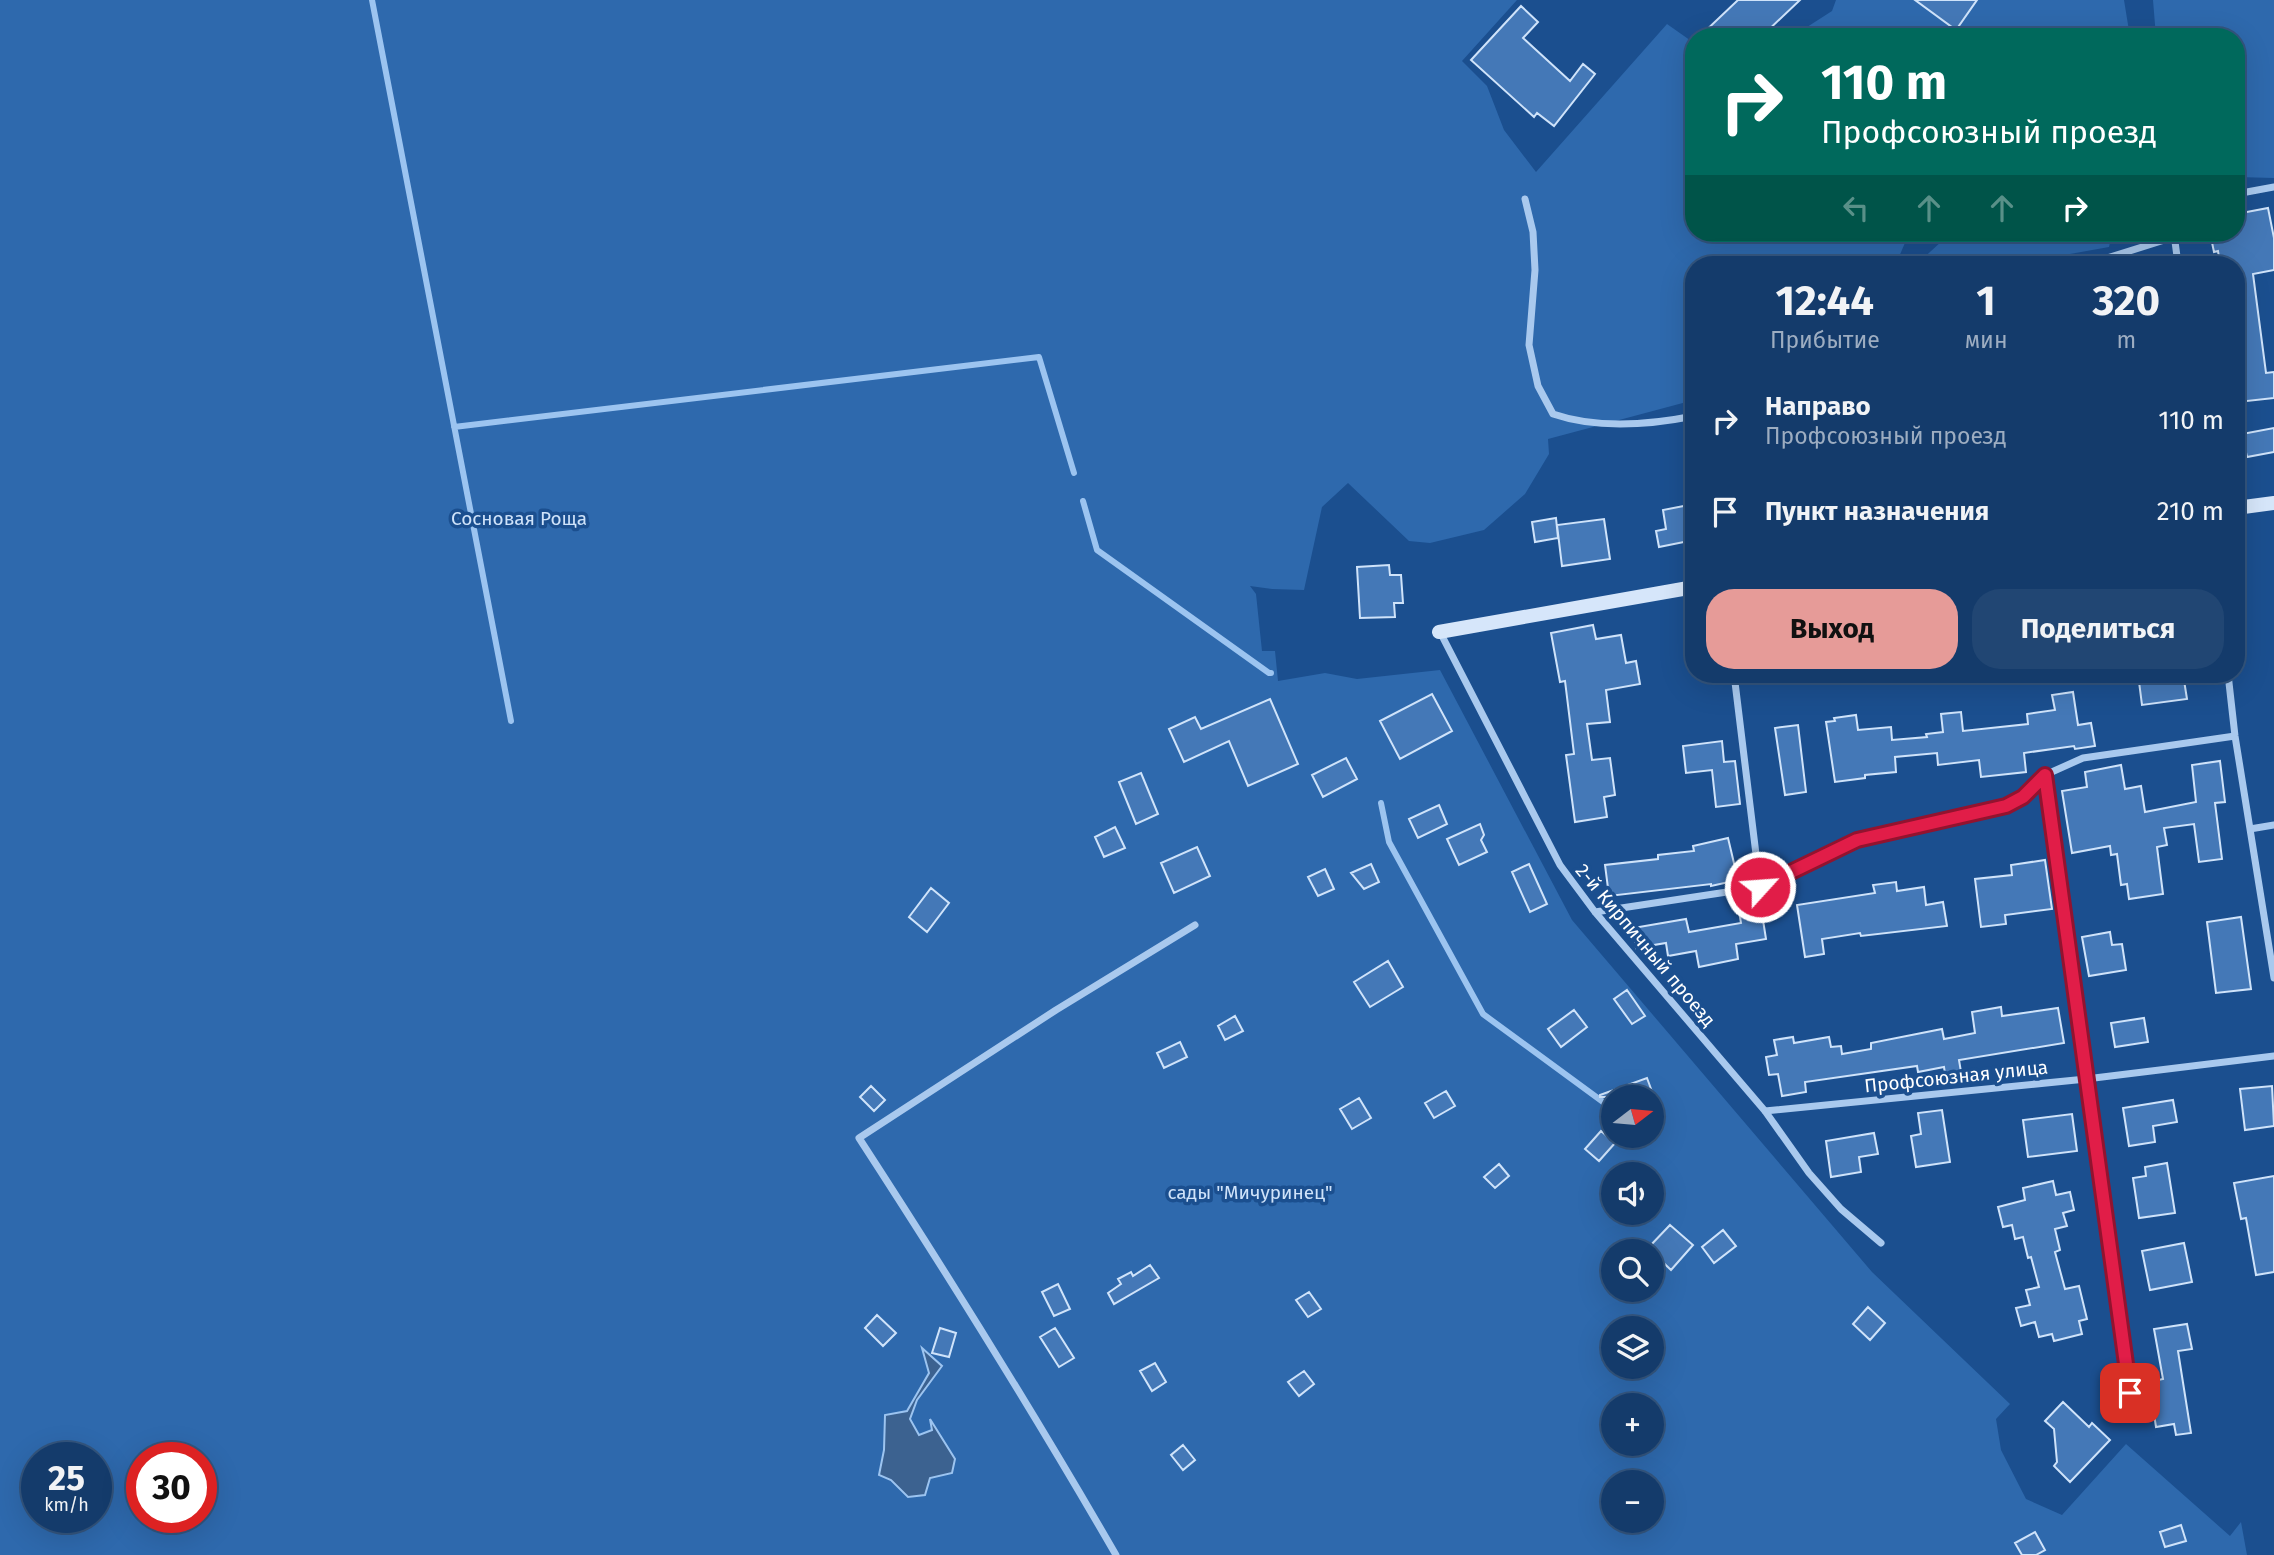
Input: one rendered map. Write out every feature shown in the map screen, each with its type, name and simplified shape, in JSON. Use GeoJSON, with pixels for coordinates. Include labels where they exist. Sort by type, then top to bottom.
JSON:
{"type":"FeatureCollection","features":[{"type":"Feature","properties":{"kind":"street"},"geometry":{"type":"LineString","coordinates":[[2245,192],[2274,187]]}},
{"type":"Feature","properties":{"kind":"street"},"geometry":{"type":"LineString","coordinates":[[1525,200],[1533,232],[1535,270],[1529,345],[1538,386],[1553,414],[1574,422],[1646,424],[1685,419]]}},
{"type":"Feature","properties":{"kind":"street"},"geometry":{"type":"LineString","coordinates":[[2112,256],[2153,242]]}},
{"type":"Feature","properties":{"kind":"street"},"geometry":{"type":"LineString","coordinates":[[2245,507],[2274,503]]}},
{"type":"Feature","properties":{"kind":"street"},"geometry":{"type":"LineString","coordinates":[[1439,632],[1685,589]]}},
{"type":"Feature","properties":{"kind":"street","name":"2-й Кирпичный проезд"},"geometry":{"type":"LineString","coordinates":[[1439,632],[1559,865],[1595,912],[1765,1111],[1809,1173],[1842,1209],[1881,1243]]}},
{"type":"Feature","properties":{"kind":"street"},"geometry":{"type":"LineString","coordinates":[[1735,683],[1760,887]]}},
{"type":"Feature","properties":{"kind":"street"},"geometry":{"type":"LineString","coordinates":[[2229,683],[2274,978]]}},
{"type":"Feature","properties":{"kind":"street"},"geometry":{"type":"LineString","coordinates":[[1595,912],[1760,887],[1857,840],[2006,806],[2023,797],[2045,775],[2083,758],[2235,736]]}},
{"type":"Feature","properties":{"kind":"street"},"geometry":{"type":"LineString","coordinates":[[2045,775],[2134,1419]]}},
{"type":"Feature","properties":{"kind":"street"},"geometry":{"type":"LineString","coordinates":[[2250,829],[2274,825]]}},
{"type":"Feature","properties":{"kind":"street"},"geometry":{"type":"LineString","coordinates":[[1116,1555],[956,1287],[859,1138],[1056,1010],[1195,925]]}},
{"type":"Feature","properties":{"kind":"street","name":"Профсоюзная улица"},"geometry":{"type":"LineString","coordinates":[[1765,1111],[2086,1079],[2274,1056]]}},
{"type":"Feature","properties":{"kind":"green space"},"geometry":{"type":"Polygon","coordinates":[[[0,0],[1517,0],[1462,61],[1487,86],[1504,130],[1536,172],[1667,24],[1685,37],[1685,242],[1905,242],[1899,256],[1685,256],[1685,402],[1548,439],[1549,454],[1525,494],[1484,530],[1430,543],[1409,541],[1348,483],[1322,507],[1304,590],[1250,586],[1256,594],[1262,651],[1275,651],[1278,681],[1325,673],[1357,679],[1440,670],[1572,920],[1872,1272],[2010,1404],[1996,1419],[2001,1450],[2026,1499],[2062,1515],[2126,1444],[2230,1536],[2241,1522],[2247,1555],[0,1555],[0,0]]]}},
{"type":"Feature","properties":{"kind":"green space"},"geometry":{"type":"Polygon","coordinates":[[[1836,0],[2124,0],[2129,28],[1806,28],[1832,11],[1836,0]]]}},
{"type":"Feature","properties":{"kind":"green space"},"geometry":{"type":"Polygon","coordinates":[[[2153,0],[2274,0],[2274,178],[2245,177],[2245,28],[2155,28],[2153,0]]]}},
{"type":"Feature","properties":{"kind":"green space"},"geometry":{"type":"Polygon","coordinates":[[[1941,242],[2110,242],[2109,247],[2059,256],[1926,256],[1941,242]]]}},
{"type":"Feature","properties":{"kind":"shaded area"},"geometry":{"type":"Polygon","coordinates":[[[922,1348],[942,1366],[917,1400],[910,1419],[919,1435],[932,1430],[930,1419],[955,1459],[952,1473],[930,1478],[925,1495],[908,1497],[891,1480],[879,1475],[884,1450],[885,1415],[907,1411],[929,1373],[922,1348]]]}},
{"type":"Feature","properties":{"kind":"building"},"geometry":{"type":"Polygon","coordinates":[[[1738,0],[1800,0],[1770,28],[1708,28],[1738,0]]]}},
{"type":"Feature","properties":{"kind":"building"},"geometry":{"type":"Polygon","coordinates":[[[1915,0],[1977,0],[1957,28],[1953,28],[1915,0]]]}},
{"type":"Feature","properties":{"kind":"building"},"geometry":{"type":"Polygon","coordinates":[[[1521,6],[1538,22],[1523,38],[1570,81],[1583,64],[1595,74],[1554,126],[1537,113],[1534,117],[1471,60],[1521,6]]]}},
{"type":"Feature","properties":{"kind":"building"},"geometry":{"type":"Polygon","coordinates":[[[2268,208],[2274,238],[2274,270],[2253,274],[2266,373],[2274,372],[2274,398],[2245,401],[2245,256],[2219,256],[2218,251],[2214,252],[2212,242],[2245,242],[2245,212],[2268,208]]]}},
{"type":"Feature","properties":{"kind":"building"},"geometry":{"type":"Polygon","coordinates":[[[2274,428],[2274,452],[2247,457],[2245,433],[2274,428]]]}},
{"type":"Feature","properties":{"kind":"building"},"geometry":{"type":"Polygon","coordinates":[[[1685,506],[1685,542],[1659,547],[1656,531],[1666,529],[1663,510],[1685,506]]]}},
{"type":"Feature","properties":{"kind":"building"},"geometry":{"type":"Polygon","coordinates":[[[1556,518],[1558,538],[1535,542],[1532,522],[1556,518]]]}},
{"type":"Feature","properties":{"kind":"building"},"geometry":{"type":"Polygon","coordinates":[[[1604,519],[1610,559],[1562,566],[1557,525],[1604,519]]]}},
{"type":"Feature","properties":{"kind":"building"},"geometry":{"type":"Polygon","coordinates":[[[1389,565],[1390,575],[1401,575],[1403,603],[1394,603],[1395,617],[1360,618],[1357,567],[1389,565]]]}},
{"type":"Feature","properties":{"kind":"building"},"geometry":{"type":"Polygon","coordinates":[[[1593,625],[1596,639],[1621,635],[1626,663],[1636,661],[1640,684],[1606,690],[1610,722],[1587,724],[1592,760],[1610,758],[1615,795],[1604,797],[1607,817],[1575,822],[1566,755],[1574,754],[1565,681],[1560,682],[1551,633],[1593,625]]]}},
{"type":"Feature","properties":{"kind":"building"},"geometry":{"type":"Polygon","coordinates":[[[2139,683],[2184,683],[2187,699],[2142,705],[2139,683]]]}},
{"type":"Feature","properties":{"kind":"building"},"geometry":{"type":"Polygon","coordinates":[[[2073,692],[2078,725],[2091,723],[2095,746],[2024,753],[2026,772],[1981,777],[1979,760],[1938,765],[1937,753],[1895,757],[1896,772],[1835,782],[1826,722],[1835,721],[1834,718],[1856,715],[1858,730],[1891,727],[1892,740],[1927,737],[1926,734],[1943,732],[1941,714],[1961,712],[1963,731],[2028,724],[2027,714],[2055,710],[2052,695],[2073,692]]]}},
{"type":"Feature","properties":{"kind":"building"},"geometry":{"type":"Polygon","coordinates":[[[1432,694],[1452,731],[1400,759],[1380,721],[1432,694]]]}},
{"type":"Feature","properties":{"kind":"building"},"geometry":{"type":"Polygon","coordinates":[[[1270,699],[1298,764],[1248,786],[1229,741],[1184,762],[1169,729],[1195,717],[1201,729],[1270,699]]]}},
{"type":"Feature","properties":{"kind":"building"},"geometry":{"type":"Polygon","coordinates":[[[1798,725],[1806,792],[1785,795],[1775,728],[1798,725]]]}},
{"type":"Feature","properties":{"kind":"building"},"geometry":{"type":"Polygon","coordinates":[[[1722,741],[1724,762],[1735,761],[1740,804],[1716,807],[1712,770],[1686,773],[1683,746],[1722,741]]]}},
{"type":"Feature","properties":{"kind":"building"},"geometry":{"type":"Polygon","coordinates":[[[1346,758],[1357,779],[1323,797],[1312,775],[1346,758]]]}},
{"type":"Feature","properties":{"kind":"building"},"geometry":{"type":"Polygon","coordinates":[[[2220,761],[2225,802],[2215,803],[2222,859],[2199,862],[2194,824],[2164,828],[2167,845],[2157,847],[2163,894],[2129,899],[2127,884],[2121,885],[2117,854],[2111,855],[2110,846],[2072,853],[2062,791],[2087,787],[2085,772],[2121,765],[2125,789],[2141,786],[2145,812],[2196,802],[2192,765],[2220,761]]]}},
{"type":"Feature","properties":{"kind":"building"},"geometry":{"type":"Polygon","coordinates":[[[1141,773],[1158,814],[1136,824],[1119,782],[1141,773]]]}},
{"type":"Feature","properties":{"kind":"building"},"geometry":{"type":"Polygon","coordinates":[[[1439,805],[1447,824],[1418,838],[1409,819],[1439,805]]]}},
{"type":"Feature","properties":{"kind":"building"},"geometry":{"type":"Polygon","coordinates":[[[1480,824],[1484,835],[1481,840],[1487,852],[1459,865],[1447,839],[1480,824]]]}},
{"type":"Feature","properties":{"kind":"building"},"geometry":{"type":"Polygon","coordinates":[[[1115,827],[1125,848],[1104,857],[1095,837],[1115,827]]]}},
{"type":"Feature","properties":{"kind":"building"},"geometry":{"type":"Polygon","coordinates":[[[1728,838],[1738,880],[1711,886],[1609,896],[1605,865],[1658,859],[1658,855],[1694,851],[1693,846],[1728,838]]]}},
{"type":"Feature","properties":{"kind":"building"},"geometry":{"type":"Polygon","coordinates":[[[1197,847],[1210,876],[1174,893],[1161,863],[1197,847]]]}},
{"type":"Feature","properties":{"kind":"building"},"geometry":{"type":"Polygon","coordinates":[[[2045,860],[2052,909],[2005,915],[2006,924],[1981,927],[1975,879],[2012,875],[2011,865],[2045,860]]]}},
{"type":"Feature","properties":{"kind":"building"},"geometry":{"type":"Polygon","coordinates":[[[1371,864],[1379,882],[1364,889],[1351,873],[1371,864]]]}},
{"type":"Feature","properties":{"kind":"building"},"geometry":{"type":"Polygon","coordinates":[[[1529,864],[1547,904],[1530,912],[1512,872],[1529,864]]]}},
{"type":"Feature","properties":{"kind":"building"},"geometry":{"type":"Polygon","coordinates":[[[1325,869],[1334,889],[1318,896],[1308,877],[1325,869]]]}},
{"type":"Feature","properties":{"kind":"building"},"geometry":{"type":"Polygon","coordinates":[[[1896,882],[1897,891],[1924,887],[1926,905],[1943,902],[1947,926],[1822,939],[1824,954],[1805,957],[1797,905],[1875,893],[1873,885],[1896,882]]]}},
{"type":"Feature","properties":{"kind":"building"},"geometry":{"type":"Polygon","coordinates":[[[931,888],[949,903],[927,932],[909,917],[931,888]]]}},
{"type":"Feature","properties":{"kind":"building"},"geometry":{"type":"Polygon","coordinates":[[[1760,901],[1766,939],[1736,944],[1738,959],[1699,967],[1696,951],[1668,956],[1666,943],[1636,948],[1633,928],[1686,919],[1689,932],[1741,923],[1738,905],[1760,901]]]}},
{"type":"Feature","properties":{"kind":"building"},"geometry":{"type":"Polygon","coordinates":[[[2241,917],[2251,989],[2216,993],[2207,922],[2241,917]]]}},
{"type":"Feature","properties":{"kind":"building"},"geometry":{"type":"Polygon","coordinates":[[[2110,932],[2112,945],[2122,944],[2126,970],[2089,976],[2082,937],[2110,932]]]}},
{"type":"Feature","properties":{"kind":"building"},"geometry":{"type":"Polygon","coordinates":[[[1388,961],[1403,987],[1370,1007],[1354,982],[1388,961]]]}},
{"type":"Feature","properties":{"kind":"building"},"geometry":{"type":"Polygon","coordinates":[[[1627,990],[1645,1016],[1632,1024],[1614,999],[1627,990]]]}},
{"type":"Feature","properties":{"kind":"building"},"geometry":{"type":"Polygon","coordinates":[[[2001,1007],[2002,1016],[2058,1008],[2064,1043],[1959,1060],[1962,1078],[1946,1080],[1944,1067],[1918,1072],[1917,1066],[1805,1082],[1806,1092],[1782,1096],[1778,1074],[1769,1075],[1766,1057],[1777,1055],[1774,1040],[1793,1037],[1794,1043],[1829,1037],[1831,1047],[1841,1046],[1842,1054],[1871,1049],[1871,1043],[1942,1029],[1944,1039],[1975,1033],[1972,1012],[2001,1007]]]}},
{"type":"Feature","properties":{"kind":"building"},"geometry":{"type":"Polygon","coordinates":[[[1574,1010],[1587,1027],[1561,1047],[1548,1029],[1574,1010]]]}},
{"type":"Feature","properties":{"kind":"building"},"geometry":{"type":"Polygon","coordinates":[[[1235,1016],[1243,1031],[1225,1040],[1218,1026],[1235,1016]]]}},
{"type":"Feature","properties":{"kind":"building"},"geometry":{"type":"Polygon","coordinates":[[[2144,1018],[2148,1042],[2115,1047],[2111,1023],[2144,1018]]]}},
{"type":"Feature","properties":{"kind":"building"},"geometry":{"type":"Polygon","coordinates":[[[1180,1042],[1187,1057],[1164,1068],[1157,1053],[1180,1042]]]}},
{"type":"Feature","properties":{"kind":"building"},"geometry":{"type":"Polygon","coordinates":[[[1647,1078],[1650,1085],[1628,1085],[1647,1078]]]}},
{"type":"Feature","properties":{"kind":"building"},"geometry":{"type":"Polygon","coordinates":[[[871,1086],[885,1100],[874,1111],[860,1097],[871,1086]]]}},
{"type":"Feature","properties":{"kind":"building"},"geometry":{"type":"Polygon","coordinates":[[[2272,1086],[2274,1126],[2245,1130],[2240,1089],[2272,1086]]]}},
{"type":"Feature","properties":{"kind":"building"},"geometry":{"type":"Polygon","coordinates":[[[1446,1091],[1455,1106],[1434,1118],[1425,1103],[1446,1091]]]}},
{"type":"Feature","properties":{"kind":"building"},"geometry":{"type":"Polygon","coordinates":[[[1359,1098],[1371,1118],[1352,1129],[1340,1109],[1359,1098]]]}},
{"type":"Feature","properties":{"kind":"building"},"geometry":{"type":"Polygon","coordinates":[[[2173,1100],[2177,1122],[2153,1126],[2155,1142],[2129,1146],[2123,1108],[2173,1100]]]}},
{"type":"Feature","properties":{"kind":"building"},"geometry":{"type":"Polygon","coordinates":[[[1942,1110],[1950,1162],[1916,1167],[1911,1136],[1921,1134],[1918,1113],[1942,1110]]]}},
{"type":"Feature","properties":{"kind":"building"},"geometry":{"type":"Polygon","coordinates":[[[2072,1114],[2077,1151],[2028,1157],[2023,1120],[2072,1114]]]}},
{"type":"Feature","properties":{"kind":"building"},"geometry":{"type":"Polygon","coordinates":[[[1601,1131],[1601,1148],[1611,1148],[1599,1161],[1585,1149],[1601,1131]]]}},
{"type":"Feature","properties":{"kind":"building"},"geometry":{"type":"Polygon","coordinates":[[[1874,1133],[1878,1154],[1859,1157],[1861,1172],[1831,1177],[1826,1141],[1874,1133]]]}},
{"type":"Feature","properties":{"kind":"building"},"geometry":{"type":"Polygon","coordinates":[[[2167,1163],[2175,1213],[2139,1218],[2133,1178],[2146,1176],[2145,1167],[2167,1163]]]}},
{"type":"Feature","properties":{"kind":"building"},"geometry":{"type":"Polygon","coordinates":[[[1499,1164],[1509,1176],[1495,1188],[1484,1177],[1499,1164]]]}},
{"type":"Feature","properties":{"kind":"building"},"geometry":{"type":"Polygon","coordinates":[[[2274,1176],[2274,1272],[2256,1275],[2246,1218],[2241,1219],[2234,1183],[2274,1176]]]}},
{"type":"Feature","properties":{"kind":"building"},"geometry":{"type":"Polygon","coordinates":[[[2053,1181],[2056,1195],[2070,1192],[2074,1210],[2063,1213],[2067,1226],[2055,1229],[2060,1250],[2055,1252],[2065,1289],[2079,1286],[2087,1319],[2079,1321],[2082,1334],[2054,1341],[2052,1334],[2039,1337],[2035,1322],[2021,1326],[2016,1308],[2030,1305],[2026,1290],[2039,1287],[2023,1237],[2015,1239],[2012,1225],[2003,1227],[1998,1207],[2025,1200],[2023,1188],[2053,1181]]]}},
{"type":"Feature","properties":{"kind":"building"},"geometry":{"type":"Polygon","coordinates":[[[1670,1225],[1693,1245],[1671,1270],[1664,1263],[1664,1239],[1657,1239],[1670,1225]]]}},
{"type":"Feature","properties":{"kind":"building"},"geometry":{"type":"Polygon","coordinates":[[[1723,1230],[1736,1246],[1714,1263],[1702,1247],[1723,1230]]]}},
{"type":"Feature","properties":{"kind":"building"},"geometry":{"type":"Polygon","coordinates":[[[2184,1243],[2192,1282],[2150,1290],[2142,1251],[2184,1243]]]}},
{"type":"Feature","properties":{"kind":"building"},"geometry":{"type":"Polygon","coordinates":[[[1150,1265],[1159,1278],[1114,1304],[1108,1293],[1121,1284],[1118,1279],[1131,1272],[1133,1276],[1150,1265]]]}},
{"type":"Feature","properties":{"kind":"building"},"geometry":{"type":"Polygon","coordinates":[[[1058,1284],[1070,1309],[1054,1316],[1042,1292],[1058,1284]]]}},
{"type":"Feature","properties":{"kind":"building"},"geometry":{"type":"Polygon","coordinates":[[[1309,1292],[1321,1309],[1308,1317],[1296,1300],[1309,1292]]]}},
{"type":"Feature","properties":{"kind":"building"},"geometry":{"type":"Polygon","coordinates":[[[1868,1307],[1885,1323],[1870,1340],[1853,1324],[1868,1307]]]}},
{"type":"Feature","properties":{"kind":"building"},"geometry":{"type":"Polygon","coordinates":[[[877,1315],[896,1333],[883,1346],[865,1328],[877,1315]]]}},
{"type":"Feature","properties":{"kind":"building"},"geometry":{"type":"Polygon","coordinates":[[[2187,1324],[2192,1349],[2178,1351],[2191,1433],[2176,1435],[2174,1424],[2156,1427],[2149,1382],[2163,1379],[2154,1329],[2187,1324]]]}},
{"type":"Feature","properties":{"kind":"building"},"geometry":{"type":"Polygon","coordinates":[[[940,1328],[956,1333],[949,1357],[932,1353],[940,1328]]]}},
{"type":"Feature","properties":{"kind":"building"},"geometry":{"type":"Polygon","coordinates":[[[1055,1328],[1074,1358],[1059,1367],[1040,1337],[1055,1328]]]}},
{"type":"Feature","properties":{"kind":"building"},"geometry":{"type":"Polygon","coordinates":[[[1155,1363],[1166,1382],[1152,1391],[1140,1371],[1155,1363]]]}},
{"type":"Feature","properties":{"kind":"building"},"geometry":{"type":"Polygon","coordinates":[[[1304,1371],[1314,1384],[1299,1396],[1288,1382],[1304,1371]]]}},
{"type":"Feature","properties":{"kind":"building"},"geometry":{"type":"Polygon","coordinates":[[[2063,1402],[2089,1427],[2092,1423],[2110,1440],[2070,1482],[2054,1466],[2057,1462],[2054,1429],[2045,1421],[2063,1402]]]}},
{"type":"Feature","properties":{"kind":"building"},"geometry":{"type":"Polygon","coordinates":[[[1183,1445],[1195,1460],[1183,1470],[1171,1455],[1183,1445]]]}},
{"type":"Feature","properties":{"kind":"building"},"geometry":{"type":"Polygon","coordinates":[[[2181,1525],[2186,1541],[2165,1547],[2160,1532],[2181,1525]]]}},
{"type":"Feature","properties":{"kind":"building"},"geometry":{"type":"Polygon","coordinates":[[[2035,1532],[2045,1550],[2036,1555],[2022,1555],[2015,1543],[2035,1532]]]}},
{"type":"Feature","properties":{"kind":"waterway"},"geometry":{"type":"LineString","coordinates":[[372,0],[511,721]]}},
{"type":"Feature","properties":{"kind":"waterway"},"geometry":{"type":"LineString","coordinates":[[454,427],[1039,357],[1074,473]]}},
{"type":"Feature","properties":{"kind":"waterway"},"geometry":{"type":"LineString","coordinates":[[1083,501],[1097,550],[1271,673]]}},
{"type":"Feature","properties":{"kind":"waterway"},"geometry":{"type":"LineString","coordinates":[[1381,803],[1389,842],[1483,1014],[1601,1100]]}},
{"type":"Feature","properties":{"kind":"route"},"geometry":{"type":"LineString","coordinates":[[1760,887],[1857,840],[2006,806],[2023,797],[2045,775],[2130,1393]]}},
{"type":"Feature","properties":{"kind":"park label","name":"Сосновая Роща"},"geometry":{"type":"Point","coordinates":[519,518]}},
{"type":"Feature","properties":{"kind":"park label","name":"сады \"Мичуринец\""},"geometry":{"type":"Point","coordinates":[1250,1192]}}]}
